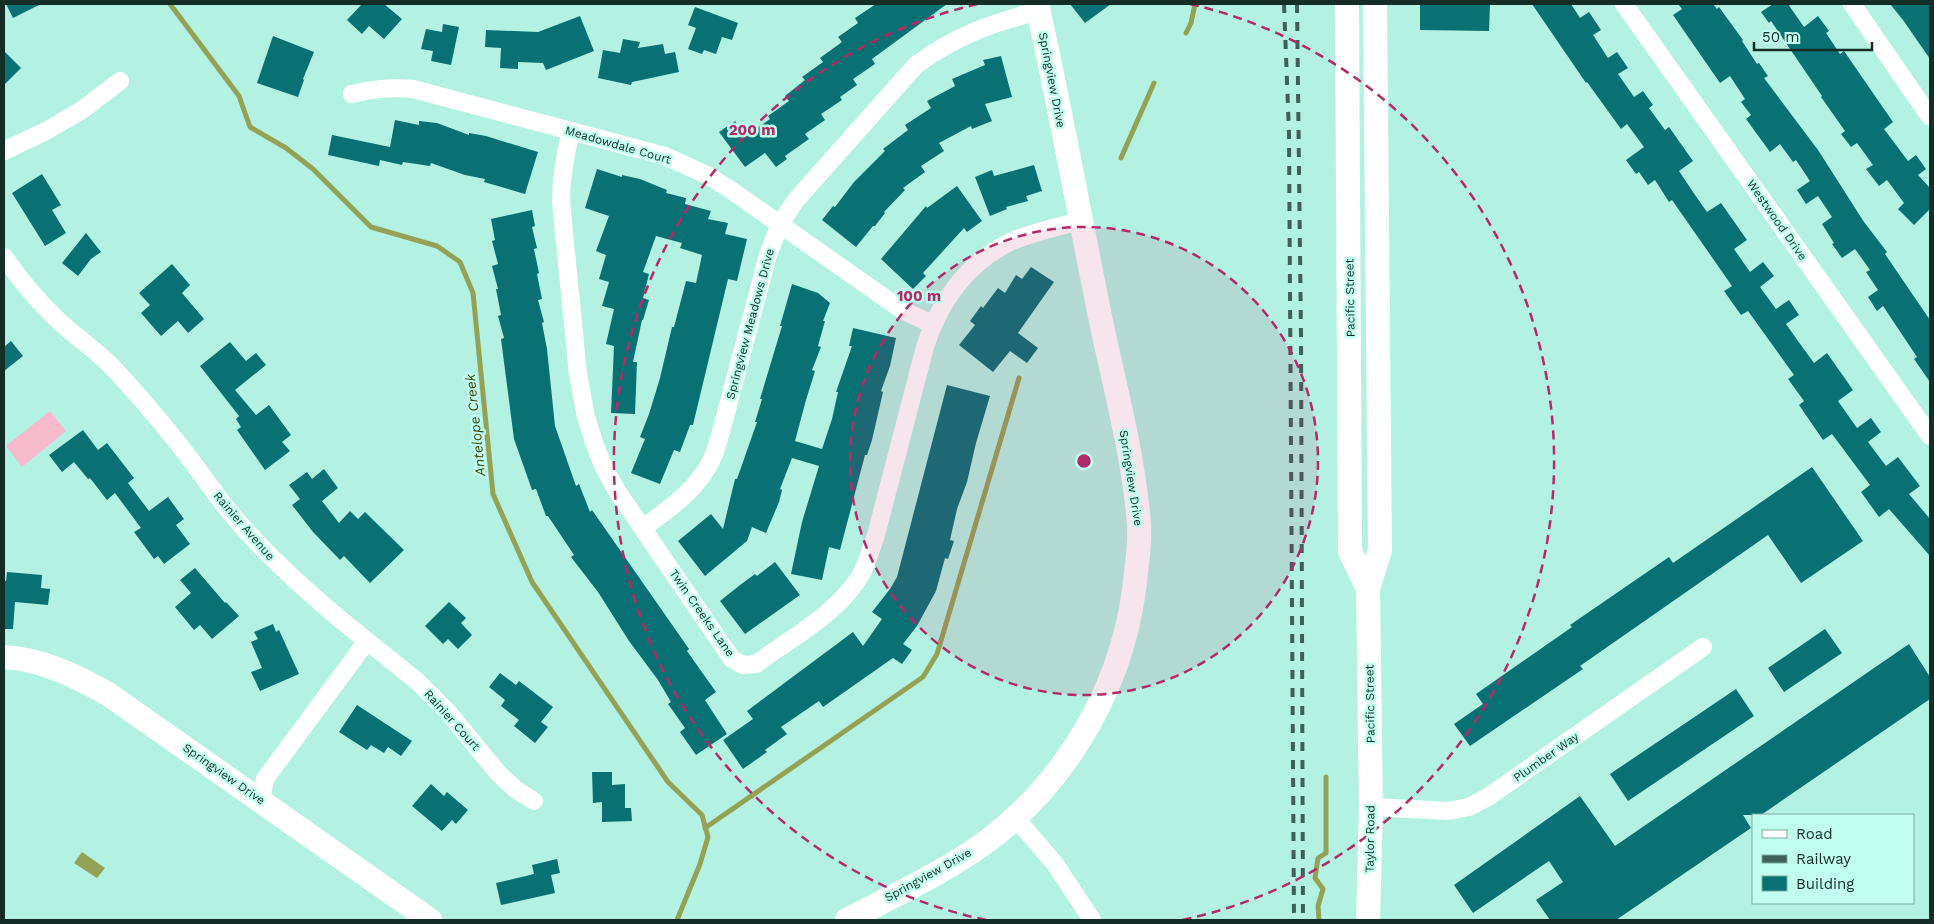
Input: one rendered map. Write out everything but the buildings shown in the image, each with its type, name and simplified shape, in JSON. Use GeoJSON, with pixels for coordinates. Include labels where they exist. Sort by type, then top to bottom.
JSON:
{"type":"FeatureCollection","features":[{"type":"Feature","properties":{"kind":"main road","name":"Pacific Street"},"geometry":{"type":"LineString","coordinates":[[1347,4],[1350,551],[1368,589]]}},
{"type":"Feature","properties":{"kind":"main road","name":"Pacific Street"},"geometry":{"type":"LineString","coordinates":[[1370,759],[1368,589],[1380,550],[1375,4]]}},
{"type":"Feature","properties":{"kind":"main road","name":"Springview Drive"},"geometry":{"type":"LineString","coordinates":[[847,920],[968,854],[1015,817],[1039,794],[1076,748],[1090,722],[1122,648],[1131,614],[1139,528],[1136,496],[1037,7]]}},
{"type":"Feature","properties":{"kind":"main road"},"geometry":{"type":"LineString","coordinates":[[1348,210],[1358,196],[1360,161],[1363,154],[1377,147]]}},
{"type":"Feature","properties":{"kind":"main road"},"geometry":{"type":"LineString","coordinates":[[1350,322],[1360,329],[1362,382],[1379,397],[1363,410],[1362,443],[1350,458]]}},
{"type":"Feature","properties":{"kind":"main road","name":"Springview Drive"},"geometry":{"type":"LineString","coordinates":[[4,657],[38,663],[86,681],[134,710],[261,800],[419,917]]}},
{"type":"Feature","properties":{"kind":"main road","name":"Taylor Road"},"geometry":{"type":"LineString","coordinates":[[1368,920],[1370,759]]}},
{"type":"Feature","properties":{"kind":"street","name":"Westwood Drive"},"geometry":{"type":"LineString","coordinates":[[1624,4],[1930,436]]}},
{"type":"Feature","properties":{"kind":"street"},"geometry":{"type":"LineString","coordinates":[[1852,4],[1930,117]]}},
{"type":"Feature","properties":{"kind":"street","name":"Springview Meadows Drive"},"geometry":{"type":"LineString","coordinates":[[643,528],[681,500],[697,482],[711,461],[721,432],[768,255],[780,224],[796,200],[916,65],[938,49],[962,36],[1037,7]]}},
{"type":"Feature","properties":{"kind":"street"},"geometry":{"type":"LineString","coordinates":[[4,150],[46,131],[82,110],[120,82]]}},
{"type":"Feature","properties":{"kind":"street","name":"Meadowdale Court"},"geometry":{"type":"LineString","coordinates":[[352,94],[393,87],[413,89],[571,132],[640,148],[688,165],[731,190],[902,310],[932,324]]}},
{"type":"Feature","properties":{"kind":"street","name":"Twin Creeks Lane"},"geometry":{"type":"LineString","coordinates":[[571,132],[561,179],[561,202],[586,418],[604,468],[617,491],[732,658],[743,664],[756,664],[821,617],[843,598],[860,577],[876,535],[932,324],[944,302],[973,268],[1011,242],[1034,233],[1080,221]]}},
{"type":"Feature","properties":{"kind":"street","name":"Rainier Avenue"},"geometry":{"type":"LineString","coordinates":[[4,257],[31,293],[61,323],[92,347],[116,371],[172,436],[210,487],[256,541],[294,580],[367,641]]}},
{"type":"Feature","properties":{"kind":"street"},"geometry":{"type":"LineString","coordinates":[[261,800],[265,778],[367,641]]}},
{"type":"Feature","properties":{"kind":"street","name":"Rainier Court"},"geometry":{"type":"LineString","coordinates":[[367,641],[418,682],[447,711],[498,773],[515,789],[534,801]]}},
{"type":"Feature","properties":{"kind":"street","name":"Plumber Way"},"geometry":{"type":"LineString","coordinates":[[1370,807],[1448,810],[1469,807],[1482,800],[1703,647]]}},
{"type":"Feature","properties":{"kind":"street"},"geometry":{"type":"LineString","coordinates":[[1015,817],[1055,864],[1092,920]]}},
{"type":"Feature","properties":{"kind":"shaded area"},"geometry":{"type":"Polygon","coordinates":[[[50,411],[66,431],[22,467],[6,446],[50,411]]]}},
{"type":"Feature","properties":{"kind":"shaded area"},"geometry":{"type":"Polygon","coordinates":[[[82,852],[105,868],[97,878],[74,863],[82,852]]]}},
{"type":"Feature","properties":{"kind":"waterway","name":"Antelope Creek"},"geometry":{"type":"LineString","coordinates":[[170,4],[239,96],[250,127],[286,148],[313,169],[371,227],[437,246],[460,262],[473,293],[493,494],[532,582],[668,782],[702,815],[708,837],[700,864],[677,920]]}},
{"type":"Feature","properties":{"kind":"waterway"},"geometry":{"type":"LineString","coordinates":[[1186,33],[1191,23],[1195,4]]}},
{"type":"Feature","properties":{"kind":"waterway"},"geometry":{"type":"LineString","coordinates":[[1121,158],[1154,83]]}},
{"type":"Feature","properties":{"kind":"waterway"},"geometry":{"type":"LineString","coordinates":[[705,828],[923,677],[937,654],[1019,378]]}},
{"type":"Feature","properties":{"kind":"waterway"},"geometry":{"type":"LineString","coordinates":[[1319,920],[1318,906],[1323,889],[1315,878],[1318,858],[1326,853],[1326,777]]}},
{"type":"Feature","properties":{"kind":"railway"},"geometry":{"type":"LineString","coordinates":[[1284,4],[1289,133],[1294,920]]}},
{"type":"Feature","properties":{"kind":"railway"},"geometry":{"type":"LineString","coordinates":[[1297,4],[1301,335],[1303,920]]}}]}
